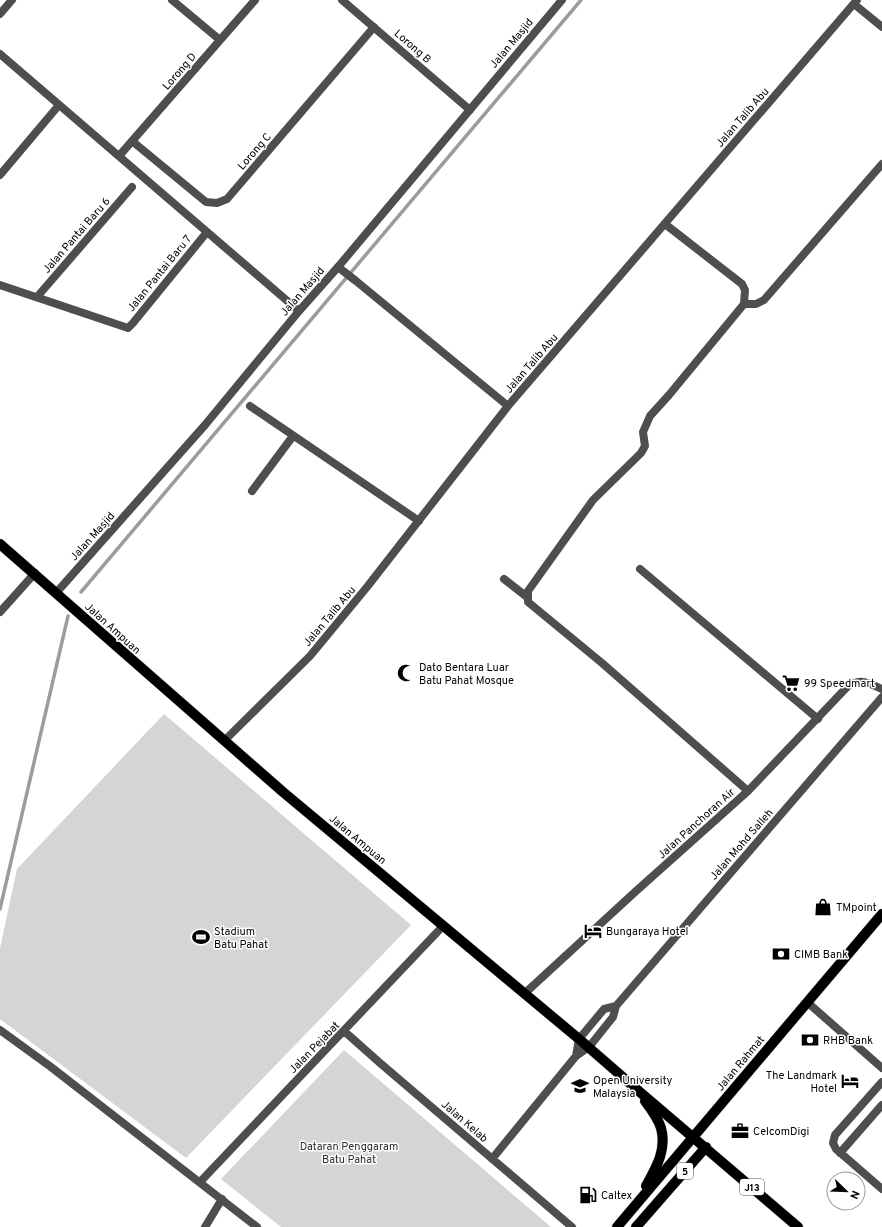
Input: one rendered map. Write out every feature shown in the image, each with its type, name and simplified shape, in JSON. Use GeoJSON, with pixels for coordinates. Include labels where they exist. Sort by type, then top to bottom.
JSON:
{"type":"FeatureCollection","features":[{"type":"Feature","properties":{"kind":"main road","name":"Jalan Ampuan"},"geometry":{"type":"LineString","coordinates":[[0,544],[35,573],[224,741],[524,994],[579,1038],[640,1093],[706,1147]]}},
{"type":"Feature","properties":{"kind":"main road","name":"Jalan Rahmat"},"geometry":{"type":"LineString","coordinates":[[616,1227],[882,914]]}},
{"type":"Feature","properties":{"kind":"main road"},"geometry":{"type":"LineString","coordinates":[[635,1206],[660,1161],[663,1143],[661,1128],[640,1093]]}},
{"type":"Feature","properties":{"kind":"main road","name":"5"},"geometry":{"type":"LineString","coordinates":[[636,1227],[706,1147]]}},
{"type":"Feature","properties":{"kind":"main road","name":"J13"},"geometry":{"type":"LineString","coordinates":[[706,1147],[798,1227]]}},
{"type":"Feature","properties":{"kind":"street"},"geometry":{"type":"LineString","coordinates":[[0,14],[12,0]]}},
{"type":"Feature","properties":{"kind":"street"},"geometry":{"type":"LineString","coordinates":[[172,0],[220,40]]}},
{"type":"Feature","properties":{"kind":"street","name":"Lorong D"},"geometry":{"type":"LineString","coordinates":[[119,156],[255,0]]}},
{"type":"Feature","properties":{"kind":"street","name":"Lorong B"},"geometry":{"type":"LineString","coordinates":[[342,0],[470,110]]}},
{"type":"Feature","properties":{"kind":"street","name":"Jalan Masjid"},"geometry":{"type":"LineString","coordinates":[[56,593],[205,425],[299,311],[338,267],[562,0]]}},
{"type":"Feature","properties":{"kind":"street"},"geometry":{"type":"LineString","coordinates":[[856,2],[882,27]]}},
{"type":"Feature","properties":{"kind":"street","name":"Jalan Talib Abu"},"geometry":{"type":"LineString","coordinates":[[224,741],[310,656],[367,587],[508,406],[856,2]]}},
{"type":"Feature","properties":{"kind":"street","name":"Lorong C"},"geometry":{"type":"LineString","coordinates":[[132,141],[206,202],[217,203],[227,199],[374,27]]}},
{"type":"Feature","properties":{"kind":"street"},"geometry":{"type":"LineString","coordinates":[[0,54],[299,311]]}},
{"type":"Feature","properties":{"kind":"street"},"geometry":{"type":"LineString","coordinates":[[0,174],[59,105]]}},
{"type":"Feature","properties":{"kind":"street"},"geometry":{"type":"LineString","coordinates":[[744,304],[756,304],[764,300],[882,164]]}},
{"type":"Feature","properties":{"kind":"street","name":"Jalan Pantai Baru 6"},"geometry":{"type":"LineString","coordinates":[[37,297],[132,187]]}},
{"type":"Feature","properties":{"kind":"street"},"geometry":{"type":"LineString","coordinates":[[665,224],[742,284],[745,290],[744,304],[650,416],[643,432],[645,446],[641,453],[593,500],[540,573],[528,591],[527,597],[528,602],[602,663],[748,791]]}},
{"type":"Feature","properties":{"kind":"street","name":"Jalan Pantai Baru 7"},"geometry":{"type":"LineString","coordinates":[[37,297],[128,328],[207,232]]}},
{"type":"Feature","properties":{"kind":"street"},"geometry":{"type":"LineString","coordinates":[[338,267],[508,406]]}},
{"type":"Feature","properties":{"kind":"street"},"geometry":{"type":"LineString","coordinates":[[0,285],[37,297]]}},
{"type":"Feature","properties":{"kind":"street"},"geometry":{"type":"LineString","coordinates":[[250,406],[419,521]]}},
{"type":"Feature","properties":{"kind":"street"},"geometry":{"type":"LineString","coordinates":[[252,491],[293,436]]}},
{"type":"Feature","properties":{"kind":"street"},"geometry":{"type":"LineString","coordinates":[[640,569],[818,718]]}},
{"type":"Feature","properties":{"kind":"street"},"geometry":{"type":"LineString","coordinates":[[0,612],[35,573]]}},
{"type":"Feature","properties":{"kind":"street"},"geometry":{"type":"LineString","coordinates":[[504,579],[527,597]]}},
{"type":"Feature","properties":{"kind":"street","name":"Jalan Panchoran Air"},"geometry":{"type":"LineString","coordinates":[[524,994],[748,791],[848,686],[856,682],[863,681],[882,689]]}},
{"type":"Feature","properties":{"kind":"street","name":"Jalan Mohd Salleh"},"geometry":{"type":"LineString","coordinates":[[616,1006],[882,697]]}},
{"type":"Feature","properties":{"kind":"street","name":"Jalan Pejabat"},"geometry":{"type":"LineString","coordinates":[[200,1182],[444,926]]}},
{"type":"Feature","properties":{"kind":"street"},"geometry":{"type":"LineString","coordinates":[[807,1002],[882,1068]]}},
{"type":"Feature","properties":{"kind":"street"},"geometry":{"type":"LineString","coordinates":[[492,1160],[576,1056],[589,1047],[614,1017],[616,1006],[604,1009],[579,1038],[576,1056]]}},
{"type":"Feature","properties":{"kind":"street"},"geometry":{"type":"LineString","coordinates":[[0,1030],[257,1227]]}},
{"type":"Feature","properties":{"kind":"street","name":"Jalan Kelab"},"geometry":{"type":"LineString","coordinates":[[344,1031],[492,1160],[572,1227]]}},
{"type":"Feature","properties":{"kind":"street"},"geometry":{"type":"LineString","coordinates":[[882,1082],[835,1135],[833,1143],[840,1153],[882,1189]]}},
{"type":"Feature","properties":{"kind":"street"},"geometry":{"type":"LineString","coordinates":[[840,1153],[882,1105]]}},
{"type":"Feature","properties":{"kind":"street"},"geometry":{"type":"LineString","coordinates":[[206,1227],[222,1199]]}},
{"type":"Feature","properties":{"kind":"green space","name":"Stadium Batu Pahat"},"geometry":{"type":"Polygon","coordinates":[[[164,714],[411,925],[186,1158],[0,1019],[0,948],[17,869],[164,714]]]}},
{"type":"Feature","properties":{"kind":"green space","name":"Dataran Penggaram Batu Pahat"},"geometry":{"type":"Polygon","coordinates":[[[344,1050],[551,1227],[281,1227],[221,1179],[344,1050]]]}},
{"type":"Feature","properties":{"kind":"waterway"},"geometry":{"type":"LineString","coordinates":[[81,592],[581,0]]}},
{"type":"Feature","properties":{"kind":"waterway"},"geometry":{"type":"LineString","coordinates":[[0,909],[68,616]]}},
{"type":"Feature","properties":{"kind":"place","name":"Dato Bentara Luar Batu Pahat Mosque"},"geometry":{"type":"Point","coordinates":[406,673]}},
{"type":"Feature","properties":{"kind":"place","name":"99 Speedmart"},"geometry":{"type":"Point","coordinates":[791,683]}},
{"type":"Feature","properties":{"kind":"place","name":"TMpoint"},"geometry":{"type":"Point","coordinates":[823,907]}},
{"type":"Feature","properties":{"kind":"place","name":"Bungaraya Hotel"},"geometry":{"type":"Point","coordinates":[593,931]}},
{"type":"Feature","properties":{"kind":"place","name":"Stadium Batu Pahat"},"geometry":{"type":"Point","coordinates":[201,937]}},
{"type":"Feature","properties":{"kind":"place","name":"CIMB Bank"},"geometry":{"type":"Point","coordinates":[781,954]}},
{"type":"Feature","properties":{"kind":"place","name":"RHB Bank"},"geometry":{"type":"Point","coordinates":[810,1040]}},
{"type":"Feature","properties":{"kind":"place","name":"The Landmark Hotel"},"geometry":{"type":"Point","coordinates":[850,1081]}},
{"type":"Feature","properties":{"kind":"place","name":"Open University Malaysia"},"geometry":{"type":"Point","coordinates":[580,1086]}},
{"type":"Feature","properties":{"kind":"place","name":"CelcomDigi"},"geometry":{"type":"Point","coordinates":[740,1131]}},
{"type":"Feature","properties":{"kind":"place","name":"Caltex"},"geometry":{"type":"Point","coordinates":[588,1195]}}]}
